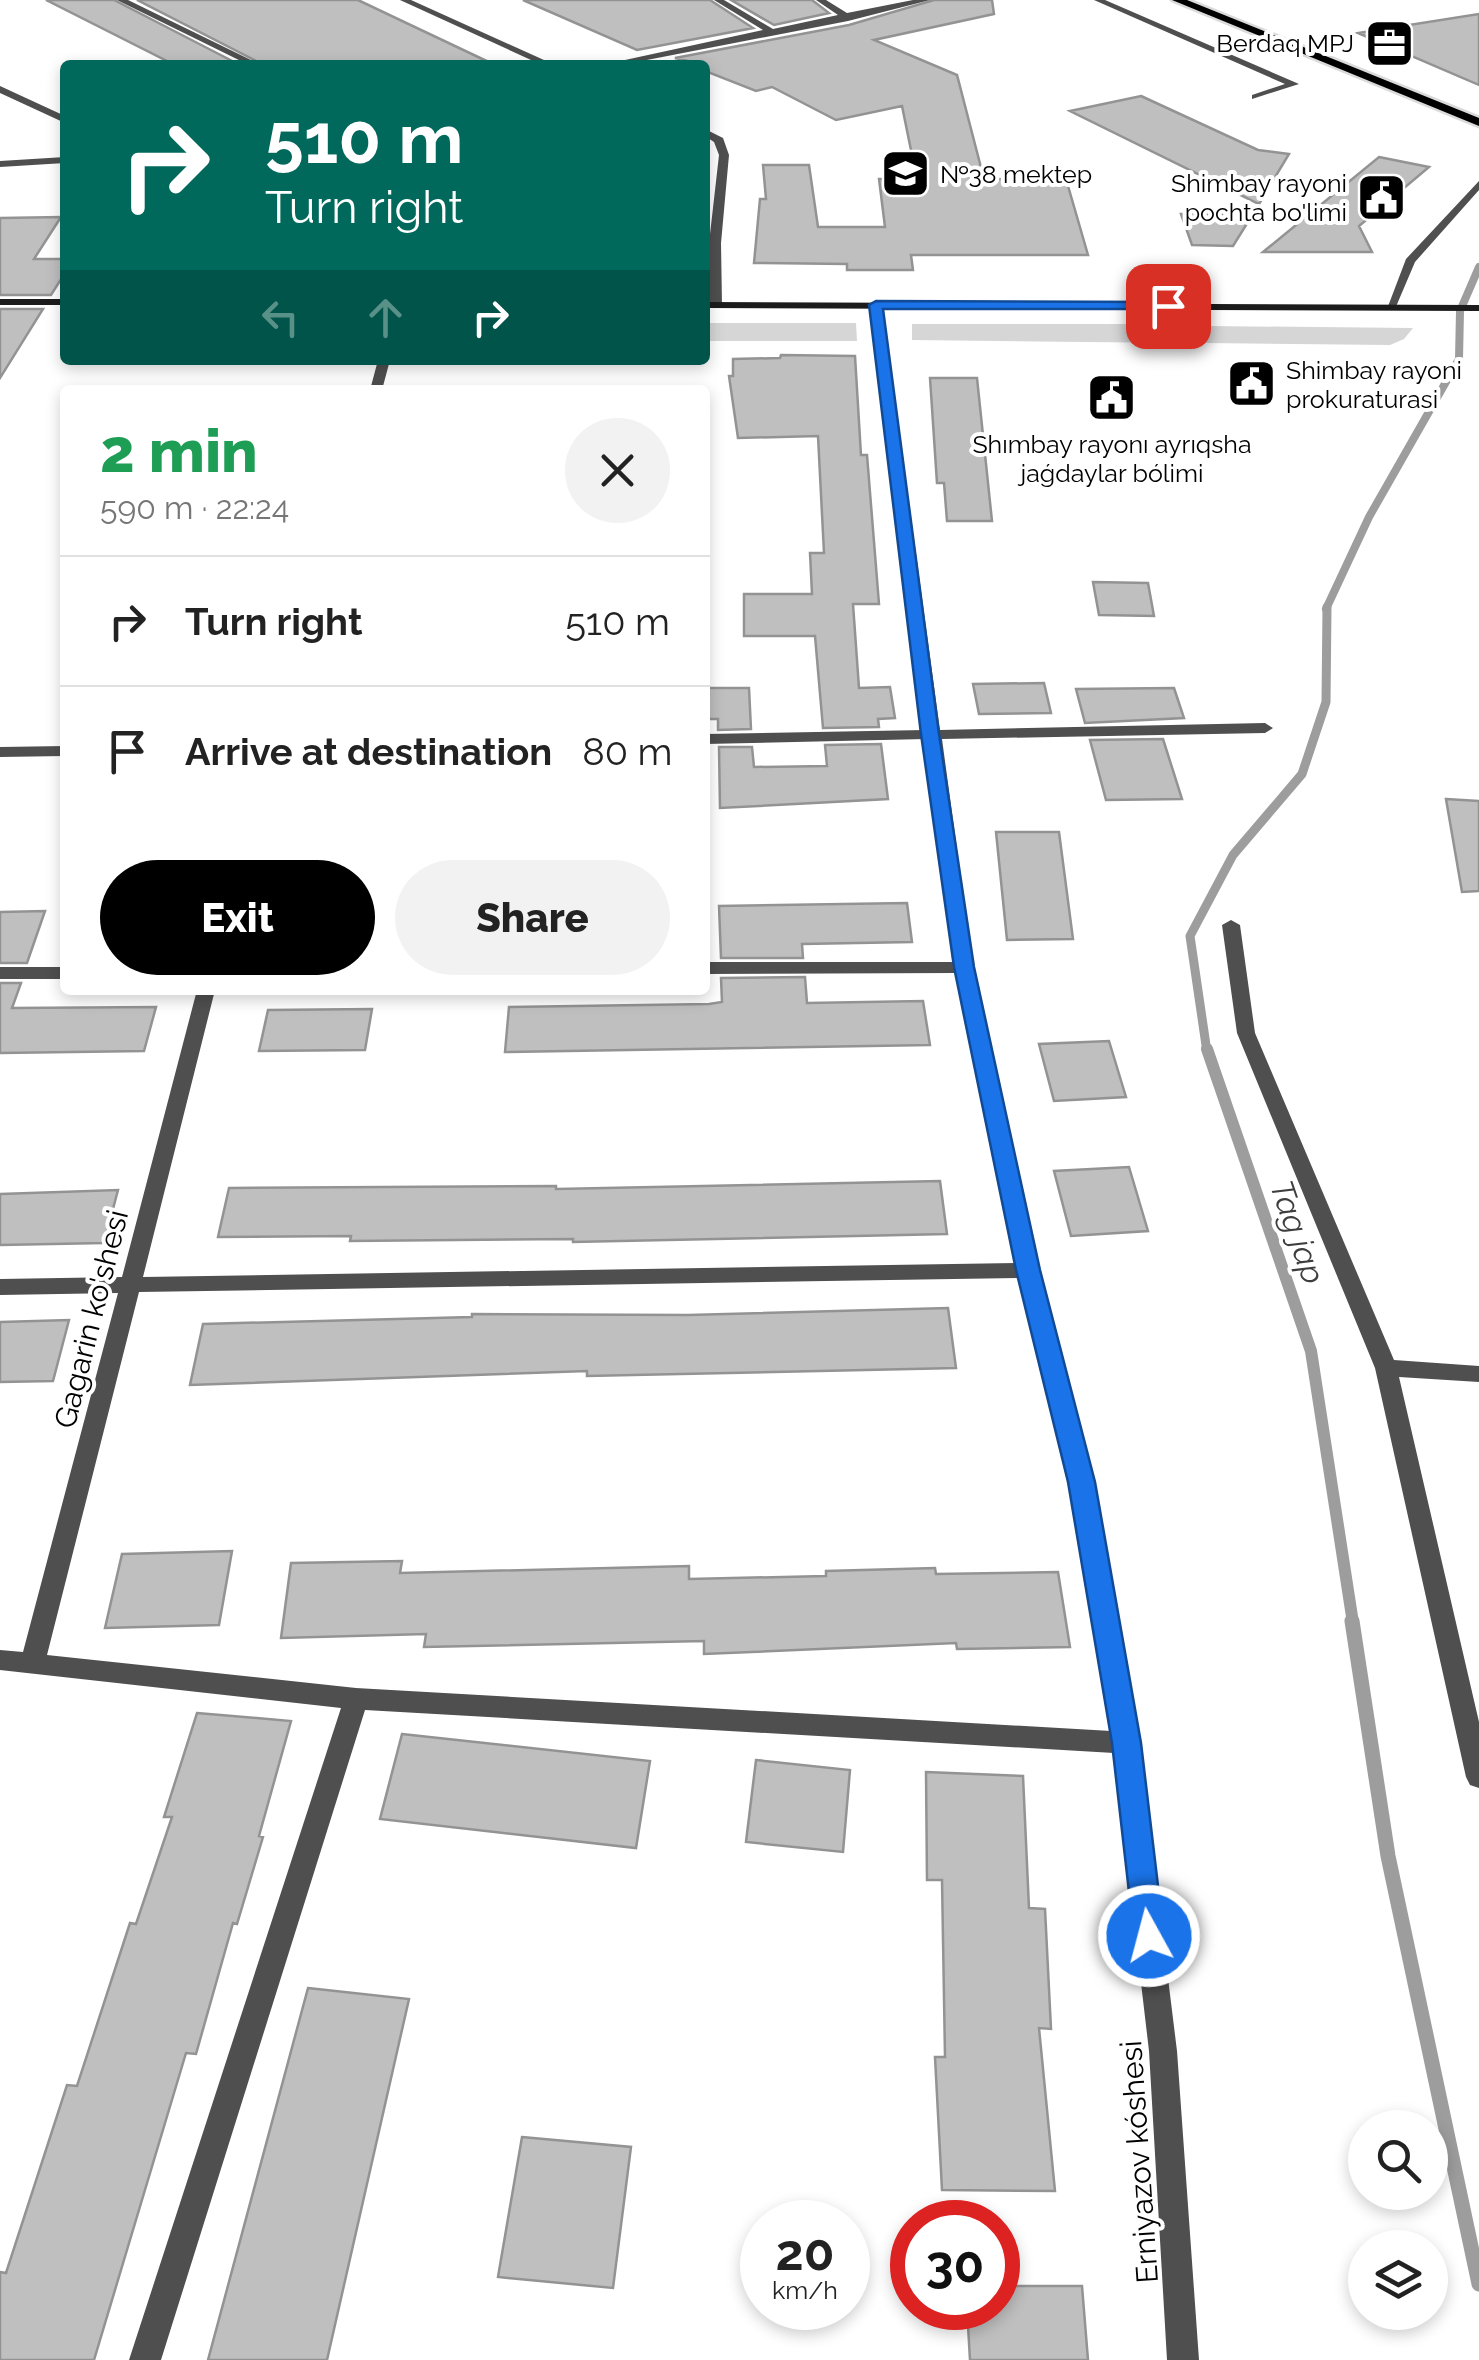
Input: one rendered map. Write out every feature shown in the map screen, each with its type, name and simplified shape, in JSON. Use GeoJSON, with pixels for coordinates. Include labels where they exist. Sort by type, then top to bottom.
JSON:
{"type":"FeatureCollection","features":[{"type":"Feature","properties":{"kind":"main road"},"geometry":{"type":"LineString","coordinates":[[1177,0],[1479,118]]}},
{"type":"Feature","properties":{"kind":"main road"},"geometry":{"type":"LineString","coordinates":[[1194,0],[1479,118]]}},
{"type":"Feature","properties":{"kind":"main road"},"geometry":{"type":"LineString","coordinates":[[0,302],[60,302]]}},
{"type":"Feature","properties":{"kind":"main road"},"geometry":{"type":"LineString","coordinates":[[710,305],[1479,308]]}},
{"type":"Feature","properties":{"kind":"street"},"geometry":{"type":"LineString","coordinates":[[121,0],[246,60]]}},
{"type":"Feature","properties":{"kind":"street"},"geometry":{"type":"LineString","coordinates":[[404,0],[539,60]]}},
{"type":"Feature","properties":{"kind":"street"},"geometry":{"type":"LineString","coordinates":[[718,0],[774,33]]}},
{"type":"Feature","properties":{"kind":"street"},"geometry":{"type":"LineString","coordinates":[[820,0],[848,18]]}},
{"type":"Feature","properties":{"kind":"street"},"geometry":{"type":"LineString","coordinates":[[633,60],[926,0]]}},
{"type":"Feature","properties":{"kind":"street"},"geometry":{"type":"LineString","coordinates":[[1098,0],[1294,84],[1254,97]]}},
{"type":"Feature","properties":{"kind":"street"},"geometry":{"type":"LineString","coordinates":[[0,89],[60,118]]}},
{"type":"Feature","properties":{"kind":"street"},"geometry":{"type":"LineString","coordinates":[[710,135],[719,140],[724,155],[710,305]]}},
{"type":"Feature","properties":{"kind":"street"},"geometry":{"type":"LineString","coordinates":[[0,164],[60,160]]}},
{"type":"Feature","properties":{"kind":"street"},"geometry":{"type":"LineString","coordinates":[[1391,307],[1410,262],[1479,184]]}},
{"type":"Feature","properties":{"kind":"street","name":"Erniyazov kóshesi"},"geometry":{"type":"LineString","coordinates":[[876,305],[930,734],[964,967],[1028,1270],[1082,1482],[1126,1743],[1163,2051],[1184,2360]]}},
{"type":"Feature","properties":{"kind":"street"},"geometry":{"type":"LineString","coordinates":[[710,739],[1265,728]]}},
{"type":"Feature","properties":{"kind":"street"},"geometry":{"type":"LineString","coordinates":[[0,752],[60,751]]}},
{"type":"Feature","properties":{"kind":"street"},"geometry":{"type":"LineString","coordinates":[[1231,926],[1246,1032],[1386,1368],[1479,1778]]}},
{"type":"Feature","properties":{"kind":"street"},"geometry":{"type":"LineString","coordinates":[[710,968],[964,967]]}},
{"type":"Feature","properties":{"kind":"street"},"geometry":{"type":"LineString","coordinates":[[0,973],[60,973]]}},
{"type":"Feature","properties":{"kind":"street","name":"Gagarin ko'shesi"},"geometry":{"type":"LineString","coordinates":[[33,1662],[205,995]]}},
{"type":"Feature","properties":{"kind":"street"},"geometry":{"type":"LineString","coordinates":[[0,1287],[1028,1270]]}},
{"type":"Feature","properties":{"kind":"street"},"geometry":{"type":"LineString","coordinates":[[1386,1368],[1479,1374]]}},
{"type":"Feature","properties":{"kind":"street"},"geometry":{"type":"LineString","coordinates":[[0,1660],[356,1699],[1126,1743]]}},
{"type":"Feature","properties":{"kind":"street"},"geometry":{"type":"LineString","coordinates":[[144,2360],[356,1699]]}},
{"type":"Feature","properties":{"kind":"shaded area"},"geometry":{"type":"Polygon","coordinates":[[[710,323],[856,323],[857,341],[710,341],[710,323]]]}},
{"type":"Feature","properties":{"kind":"shaded area"},"geometry":{"type":"Polygon","coordinates":[[[912,324],[1181,324],[1178,343],[912,340],[912,324]]]}},
{"type":"Feature","properties":{"kind":"shaded area"},"geometry":{"type":"Polygon","coordinates":[[[1207,326],[1413,328],[1404,339],[1390,345],[1205,343],[1207,326]]]}},
{"type":"Feature","properties":{"kind":"building"},"geometry":{"type":"Polygon","coordinates":[[[46,0],[114,0],[230,60],[165,60],[46,0]]]}},
{"type":"Feature","properties":{"kind":"building"},"geometry":{"type":"Polygon","coordinates":[[[137,0],[358,0],[484,60],[254,60],[137,0]]]}},
{"type":"Feature","properties":{"kind":"building"},"geometry":{"type":"Polygon","coordinates":[[[523,0],[710,0],[753,28],[637,50],[523,0]]]}},
{"type":"Feature","properties":{"kind":"building"},"geometry":{"type":"Polygon","coordinates":[[[731,0],[812,0],[829,13],[774,25],[731,0]]]}},
{"type":"Feature","properties":{"kind":"building"},"geometry":{"type":"Polygon","coordinates":[[[934,0],[992,0],[994,14],[874,40],[957,75],[984,179],[1066,179],[1088,255],[911,255],[913,270],[847,270],[847,264],[754,263],[760,199],[766,199],[763,165],[809,165],[818,227],[885,227],[879,179],[917,179],[914,164],[919,163],[913,160],[902,106],[836,120],[772,87],[756,91],[710,73],[710,60],[675,58],[849,25],[934,0]]]}},
{"type":"Feature","properties":{"kind":"building"},"geometry":{"type":"Polygon","coordinates":[[[1479,14],[1479,85],[1358,33],[1479,14]]]}},
{"type":"Feature","properties":{"kind":"building"},"geometry":{"type":"Polygon","coordinates":[[[1141,96],[1258,150],[1289,154],[1259,204],[1070,111],[1141,96]]]}},
{"type":"Feature","properties":{"kind":"building"},"geometry":{"type":"Polygon","coordinates":[[[1379,157],[1429,167],[1359,226],[1372,252],[1263,252],[1379,157]]]}},
{"type":"Feature","properties":{"kind":"building"},"geometry":{"type":"Polygon","coordinates":[[[1181,214],[1253,214],[1233,246],[1192,245],[1181,214]]]}},
{"type":"Feature","properties":{"kind":"building"},"geometry":{"type":"Polygon","coordinates":[[[60,217],[34,259],[60,259],[60,281],[51,295],[0,295],[0,218],[60,217]]]}},
{"type":"Feature","properties":{"kind":"building"},"geometry":{"type":"Polygon","coordinates":[[[0,309],[43,309],[0,378],[0,309]]]}},
{"type":"Feature","properties":{"kind":"building"},"geometry":{"type":"Polygon","coordinates":[[[855,356],[861,455],[867,455],[879,604],[853,604],[859,688],[890,687],[895,718],[878,719],[879,727],[823,728],[815,636],[744,636],[744,594],[812,594],[810,553],[824,553],[818,436],[738,438],[729,376],[733,376],[733,359],[855,356]]]}},
{"type":"Feature","properties":{"kind":"building"},"geometry":{"type":"Polygon","coordinates":[[[930,378],[977,378],[992,521],[947,521],[944,483],[937,483],[930,378]]]}},
{"type":"Feature","properties":{"kind":"building"},"geometry":{"type":"Polygon","coordinates":[[[1093,582],[1148,583],[1154,616],[1099,615],[1093,582]]]}},
{"type":"Feature","properties":{"kind":"building"},"geometry":{"type":"Polygon","coordinates":[[[1044,683],[1051,713],[979,714],[973,684],[1044,683]]]}},
{"type":"Feature","properties":{"kind":"building"},"geometry":{"type":"Polygon","coordinates":[[[710,688],[749,688],[751,729],[718,730],[718,719],[710,719],[710,688]]]}},
{"type":"Feature","properties":{"kind":"building"},"geometry":{"type":"Polygon","coordinates":[[[1174,688],[1184,718],[1085,723],[1076,689],[1174,688]]]}},
{"type":"Feature","properties":{"kind":"building"},"geometry":{"type":"Polygon","coordinates":[[[1163,739],[1182,799],[1106,800],[1090,740],[1163,739]]]}},
{"type":"Feature","properties":{"kind":"building"},"geometry":{"type":"Polygon","coordinates":[[[881,744],[888,799],[720,808],[719,747],[752,747],[754,767],[827,766],[825,745],[881,744]]]}},
{"type":"Feature","properties":{"kind":"building"},"geometry":{"type":"Polygon","coordinates":[[[1446,799],[1479,801],[1479,891],[1462,892],[1446,799]]]}},
{"type":"Feature","properties":{"kind":"building"},"geometry":{"type":"Polygon","coordinates":[[[996,832],[1059,832],[1073,939],[1007,940],[996,832]]]}},
{"type":"Feature","properties":{"kind":"building"},"geometry":{"type":"Polygon","coordinates":[[[907,903],[912,942],[802,944],[803,958],[721,958],[719,906],[907,903]]]}},
{"type":"Feature","properties":{"kind":"building"},"geometry":{"type":"Polygon","coordinates":[[[45,911],[27,963],[0,963],[0,912],[45,911]]]}},
{"type":"Feature","properties":{"kind":"building"},"geometry":{"type":"Polygon","coordinates":[[[805,977],[807,1003],[923,1001],[930,1045],[505,1052],[509,1007],[709,1004],[722,1002],[721,978],[805,977]]]}},
{"type":"Feature","properties":{"kind":"building"},"geometry":{"type":"Polygon","coordinates":[[[0,983],[21,983],[12,1008],[156,1007],[144,1051],[0,1053],[0,983]]]}},
{"type":"Feature","properties":{"kind":"building"},"geometry":{"type":"Polygon","coordinates":[[[372,1009],[365,1050],[259,1051],[268,1010],[372,1009]]]}},
{"type":"Feature","properties":{"kind":"building"},"geometry":{"type":"Polygon","coordinates":[[[1109,1041],[1126,1097],[1054,1101],[1039,1044],[1109,1041]]]}},
{"type":"Feature","properties":{"kind":"building"},"geometry":{"type":"Polygon","coordinates":[[[1129,1167],[1148,1231],[1071,1236],[1054,1171],[1129,1167]]]}},
{"type":"Feature","properties":{"kind":"building"},"geometry":{"type":"Polygon","coordinates":[[[940,1181],[947,1234],[573,1242],[218,1237],[229,1188],[556,1189],[940,1181]]]}},
{"type":"Feature","properties":{"kind":"building"},"geometry":{"type":"Polygon","coordinates":[[[118,1190],[104,1243],[0,1245],[0,1194],[118,1190]]]}},
{"type":"Feature","properties":{"kind":"building"},"geometry":{"type":"Polygon","coordinates":[[[948,1308],[956,1368],[587,1376],[587,1371],[190,1385],[203,1324],[472,1314],[688,1315],[948,1308]]]}},
{"type":"Feature","properties":{"kind":"building"},"geometry":{"type":"Polygon","coordinates":[[[69,1320],[53,1381],[0,1382],[0,1322],[69,1320]]]}},
{"type":"Feature","properties":{"kind":"building"},"geometry":{"type":"Polygon","coordinates":[[[232,1551],[219,1625],[105,1628],[122,1554],[232,1551]]]}},
{"type":"Feature","properties":{"kind":"building"},"geometry":{"type":"Polygon","coordinates":[[[402,1561],[400,1573],[689,1566],[689,1579],[826,1576],[826,1571],[935,1568],[936,1574],[1058,1572],[1070,1647],[957,1649],[956,1643],[704,1654],[704,1641],[424,1647],[426,1634],[281,1638],[291,1563],[402,1561]]]}},
{"type":"Feature","properties":{"kind":"building"},"geometry":{"type":"Polygon","coordinates":[[[197,1713],[291,1721],[237,1924],[233,1923],[196,2054],[186,2053],[94,2360],[0,2360],[0,2272],[6,2273],[67,2085],[77,2086],[130,1923],[136,1924],[172,1817],[164,1817],[197,1713]]]}},
{"type":"Feature","properties":{"kind":"building"},"geometry":{"type":"Polygon","coordinates":[[[402,1734],[650,1761],[636,1848],[380,1819],[402,1734]]]}},
{"type":"Feature","properties":{"kind":"building"},"geometry":{"type":"Polygon","coordinates":[[[756,1760],[850,1770],[843,1852],[746,1842],[756,1760]]]}},
{"type":"Feature","properties":{"kind":"building"},"geometry":{"type":"Polygon","coordinates":[[[926,1772],[1023,1776],[1029,1908],[1045,1909],[1051,2029],[1039,2028],[1055,2191],[942,2190],[935,2057],[945,2057],[942,1880],[927,1880],[926,1772]]]}},
{"type":"Feature","properties":{"kind":"building"},"geometry":{"type":"Polygon","coordinates":[[[308,1988],[409,1999],[327,2360],[208,2360],[308,1988]]]}},
{"type":"Feature","properties":{"kind":"building"},"geometry":{"type":"Polygon","coordinates":[[[522,2137],[631,2147],[613,2288],[498,2277],[522,2137]]]}},
{"type":"Feature","properties":{"kind":"building"},"geometry":{"type":"Polygon","coordinates":[[[1020,2286],[1082,2286],[1088,2360],[970,2360],[968,2330],[1020,2330],[1020,2286]]]}},
{"type":"Feature","properties":{"kind":"waterway","name":"Tag jap"},"geometry":{"type":"LineString","coordinates":[[1326,609],[1369,517],[1459,359],[1460,311],[1479,267]]}},
{"type":"Feature","properties":{"kind":"waterway","name":"Tag jap"},"geometry":{"type":"LineString","coordinates":[[1207,1052],[1190,936],[1233,855],[1302,774],[1326,702],[1327,607]]}},
{"type":"Feature","properties":{"kind":"waterway","name":"Tag jap"},"geometry":{"type":"LineString","coordinates":[[1207,1049],[1311,1351],[1353,1623]]}},
{"type":"Feature","properties":{"kind":"waterway","name":"Tag jap"},"geometry":{"type":"LineString","coordinates":[[1352,1621],[1388,1856],[1479,2284]]}},
{"type":"Feature","properties":{"kind":"place","name":"Berdaq MPJ"},"geometry":{"type":"Point","coordinates":[1389,43]}},
{"type":"Feature","properties":{"kind":"place","name":"№38 mektep"},"geometry":{"type":"Point","coordinates":[905,174]}},
{"type":"Feature","properties":{"kind":"place","name":"Shimbay rayoni pochta bo'limi"},"geometry":{"type":"Point","coordinates":[1382,197]}},
{"type":"Feature","properties":{"kind":"place","name":"Shimbay rayoni prokuraturasi"},"geometry":{"type":"Point","coordinates":[1251,384]}},
{"type":"Feature","properties":{"kind":"place","name":"Shımbay rayonı ayrıqsha jaǵdaylar bólimi"},"geometry":{"type":"Point","coordinates":[1112,398]}},
{"type":"Feature","properties":{"kind":"route"},"geometry":{"type":"LineString","coordinates":[[1149,1936],[1126,1743],[1082,1482],[1028,1270],[964,967],[930,734],[876,305],[1168,306]]}}]}
